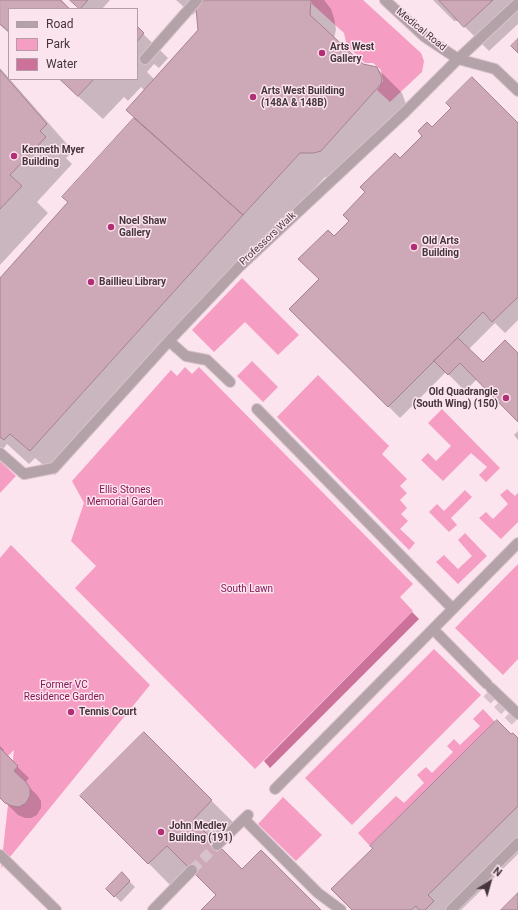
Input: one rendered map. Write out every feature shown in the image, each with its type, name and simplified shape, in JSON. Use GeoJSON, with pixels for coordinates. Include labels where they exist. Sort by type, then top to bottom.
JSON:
{"type":"FeatureCollection","features":[{"type":"Feature","properties":{"kind":"street"},"geometry":{"type":"LineString","coordinates":[[145,59],[197,0]]}},
{"type":"Feature","properties":{"kind":"street","name":"Medical Road"},"geometry":{"type":"LineString","coordinates":[[385,0],[425,37],[458,59],[495,69],[518,91]]}},
{"type":"Feature","properties":{"kind":"street","name":"Professors Walk"},"geometry":{"type":"LineString","coordinates":[[0,453],[24,474],[54,468],[169,341],[240,266],[405,112],[458,59],[518,3]]}},
{"type":"Feature","properties":{"kind":"street"},"geometry":{"type":"LineString","coordinates":[[169,341],[186,356],[206,360],[230,382]]}},
{"type":"Feature","properties":{"kind":"street"},"geometry":{"type":"LineString","coordinates":[[257,409],[453,609]]}},
{"type":"Feature","properties":{"kind":"street"},"geometry":{"type":"LineString","coordinates":[[275,789],[518,544]]}},
{"type":"Feature","properties":{"kind":"street"},"geometry":{"type":"LineString","coordinates":[[433,629],[518,714]]}},
{"type":"Feature","properties":{"kind":"street"},"geometry":{"type":"LineString","coordinates":[[217,845],[246,817],[318,893],[341,910]]}},
{"type":"Feature","properties":{"kind":"street"},"geometry":{"type":"LineString","coordinates":[[450,910],[518,843]]}},
{"type":"Feature","properties":{"kind":"street"},"geometry":{"type":"LineString","coordinates":[[0,855],[56,910]]}},
{"type":"Feature","properties":{"kind":"street"},"geometry":{"type":"LineString","coordinates":[[153,910],[192,870]]}},
{"type":"Feature","properties":{"kind":"green space"},"geometry":{"type":"Polygon","coordinates":[[[311,0],[363,0],[421,53],[424,61],[422,72],[390,102],[377,90],[383,81],[381,70],[373,63],[365,63],[347,46],[344,33],[312,4],[311,0]]]}},
{"type":"Feature","properties":{"kind":"green space"},"geometry":{"type":"Polygon","coordinates":[[[242,278],[299,335],[278,355],[245,322],[214,352],[192,330],[242,278]]]}},
{"type":"Feature","properties":{"kind":"green space"},"geometry":{"type":"Polygon","coordinates":[[[252,361],[278,387],[263,402],[237,376],[252,361]]]}},
{"type":"Feature","properties":{"kind":"green space","name":"South Lawn"},"geometry":{"type":"Polygon","coordinates":[[[185,367],[192,374],[199,367],[413,584],[400,597],[413,611],[255,769],[75,588],[96,566],[71,541],[84,503],[72,481],[171,370],[177,376],[185,367]]]}},
{"type":"Feature","properties":{"kind":"green space"},"geometry":{"type":"Polygon","coordinates":[[[318,375],[389,446],[382,454],[407,479],[400,486],[407,493],[400,500],[407,508],[401,514],[408,521],[400,529],[415,543],[409,550],[277,417],[318,375]]]}},
{"type":"Feature","properties":{"kind":"green space"},"geometry":{"type":"Polygon","coordinates":[[[442,409],[500,468],[486,482],[479,475],[487,467],[471,453],[443,481],[421,460],[428,453],[436,461],[451,446],[428,423],[442,409]]]}},
{"type":"Feature","properties":{"kind":"green space"},"geometry":{"type":"Polygon","coordinates":[[[0,461],[16,476],[0,493],[0,461]]]}},
{"type":"Feature","properties":{"kind":"green space"},"geometry":{"type":"Polygon","coordinates":[[[507,489],[515,496],[518,493],[518,522],[501,539],[479,518],[486,512],[493,519],[508,504],[500,495],[507,489]]]}},
{"type":"Feature","properties":{"kind":"green space"},"geometry":{"type":"Polygon","coordinates":[[[465,490],[472,497],[451,518],[457,525],[449,532],[429,512],[437,504],[444,511],[465,490]]]}},
{"type":"Feature","properties":{"kind":"green space"},"geometry":{"type":"Polygon","coordinates":[[[465,533],[487,556],[458,584],[436,562],[444,555],[458,569],[472,556],[458,540],[465,533]]]}},
{"type":"Feature","properties":{"kind":"green space","name":"Former VC Residence Garden"},"geometry":{"type":"Polygon","coordinates":[[[11,545],[150,685],[1,868],[14,750],[8,756],[0,748],[0,558],[11,545]]]}},
{"type":"Feature","properties":{"kind":"green space"},"geometry":{"type":"Polygon","coordinates":[[[518,564],[518,659],[503,675],[455,628],[518,564]]]}},
{"type":"Feature","properties":{"kind":"green space"},"geometry":{"type":"Polygon","coordinates":[[[434,649],[481,695],[352,825],[305,778],[434,649]]]}},
{"type":"Feature","properties":{"kind":"green space"},"geometry":{"type":"Polygon","coordinates":[[[483,709],[495,722],[370,846],[358,833],[396,796],[404,803],[424,783],[417,775],[426,767],[432,773],[453,752],[447,746],[454,739],[460,745],[480,726],[473,719],[483,709]]]}},
{"type":"Feature","properties":{"kind":"green space"},"geometry":{"type":"Polygon","coordinates":[[[283,797],[322,835],[296,861],[258,824],[283,797]]]}},
{"type":"Feature","properties":{"kind":"water"},"geometry":{"type":"Polygon","coordinates":[[[412,612],[419,619],[270,768],[264,761],[412,612]]]}},
{"type":"Feature","properties":{"kind":"building"},"geometry":{"type":"Polygon","coordinates":[[[0,0],[60,0],[69,8],[8,8],[8,31],[0,24],[0,0]]]}},
{"type":"Feature","properties":{"kind":"building"},"geometry":{"type":"Polygon","coordinates":[[[70,0],[88,0],[81,8],[70,0]]]}},
{"type":"Feature","properties":{"kind":"building","name":"Arts West Building (148A & 148B)"},"geometry":{"type":"Polygon","coordinates":[[[205,0],[311,0],[310,15],[363,64],[377,67],[382,78],[381,84],[321,151],[314,153],[300,153],[243,215],[126,110],[198,30],[196,9],[205,0]]]}},
{"type":"Feature","properties":{"kind":"building"},"geometry":{"type":"Polygon","coordinates":[[[439,0],[493,0],[464,27],[439,0]]]}},
{"type":"Feature","properties":{"kind":"building"},"geometry":{"type":"Polygon","coordinates":[[[138,27],[144,33],[138,41],[138,27]]]}},
{"type":"Feature","properties":{"kind":"building"},"geometry":{"type":"Polygon","coordinates":[[[518,39],[518,53],[511,46],[518,39]]]}},
{"type":"Feature","properties":{"kind":"building","name":"Kenneth Myer Building"},"geometry":{"type":"Polygon","coordinates":[[[0,70],[47,124],[40,131],[46,137],[10,175],[22,186],[0,209],[0,70]]]}},
{"type":"Feature","properties":{"kind":"building","name":"Old Arts Building"},"geometry":{"type":"Polygon","coordinates":[[[472,77],[518,123],[518,297],[492,322],[483,312],[388,407],[289,309],[319,279],[298,259],[328,230],[334,236],[349,221],[343,215],[365,192],[360,187],[395,153],[400,158],[422,136],[418,131],[427,122],[432,127],[451,108],[446,103],[472,77]]]}},
{"type":"Feature","properties":{"kind":"building"},"geometry":{"type":"Polygon","coordinates":[[[61,80],[93,80],[78,96],[61,80]]]}},
{"type":"Feature","properties":{"kind":"building","name":"Baillieu Library"},"geometry":{"type":"Polygon","coordinates":[[[134,118],[243,215],[30,451],[10,434],[4,440],[0,437],[0,278],[68,202],[62,197],[134,118]]]}},
{"type":"Feature","properties":{"kind":"building","name":"Old Quadrangle (South Wing) (150)"},"geometry":{"type":"Polygon","coordinates":[[[458,338],[483,362],[505,340],[518,353],[518,422],[460,363],[448,375],[434,361],[458,338]]]}},
{"type":"Feature","properties":{"kind":"building"},"geometry":{"type":"Polygon","coordinates":[[[497,720],[511,734],[513,733],[518,738],[518,806],[428,895],[434,901],[425,910],[419,910],[416,906],[411,910],[352,910],[331,889],[373,848],[370,846],[497,720]]]}},
{"type":"Feature","properties":{"kind":"building","name":"John Medley Building (191)"},"geometry":{"type":"Polygon","coordinates":[[[144,732],[212,800],[193,820],[242,869],[261,850],[321,910],[201,910],[216,895],[167,846],[148,864],[80,796],[144,732]]]}},
{"type":"Feature","properties":{"kind":"building"},"geometry":{"type":"Polygon","coordinates":[[[0,748],[18,766],[14,771],[30,788],[30,796],[26,803],[19,807],[5,803],[0,798],[0,748]]]}},
{"type":"Feature","properties":{"kind":"building"},"geometry":{"type":"Polygon","coordinates":[[[122,872],[130,881],[114,897],[106,889],[122,872]]]}},
{"type":"Feature","properties":{"kind":"building"},"geometry":{"type":"Polygon","coordinates":[[[518,893],[518,910],[501,910],[518,893]]]}},
{"type":"Feature","properties":{"kind":"tunnel"},"geometry":{"type":"LineString","coordinates":[[487,693],[518,724]]}},
{"type":"Feature","properties":{"kind":"tunnel"},"geometry":{"type":"LineString","coordinates":[[192,870],[217,845]]}},
{"type":"Feature","properties":{"kind":"place","name":"Arts West Gallery"},"geometry":{"type":"Point","coordinates":[322,53]}},
{"type":"Feature","properties":{"kind":"place","name":"Arts West Building (148A & 148B)"},"geometry":{"type":"Point","coordinates":[253,97]}},
{"type":"Feature","properties":{"kind":"place","name":"Kenneth Myer Building"},"geometry":{"type":"Point","coordinates":[14,156]}},
{"type":"Feature","properties":{"kind":"place","name":"Noel Shaw Gallery"},"geometry":{"type":"Point","coordinates":[111,227]}},
{"type":"Feature","properties":{"kind":"place","name":"Old Arts Building"},"geometry":{"type":"Point","coordinates":[414,247]}},
{"type":"Feature","properties":{"kind":"place","name":"Baillieu Library"},"geometry":{"type":"Point","coordinates":[91,282]}},
{"type":"Feature","properties":{"kind":"place","name":"Old Quadrangle (South Wing) (150)"},"geometry":{"type":"Point","coordinates":[506,398]}},
{"type":"Feature","properties":{"kind":"place","name":"Tennis Court"},"geometry":{"type":"Point","coordinates":[71,712]}},
{"type":"Feature","properties":{"kind":"place","name":"John Medley Building (191)"},"geometry":{"type":"Point","coordinates":[161,832]}},
{"type":"Feature","properties":{"kind":"park label","name":"Ellis Stones Memorial Garden"},"geometry":{"type":"Point","coordinates":[125,496]}}]}
